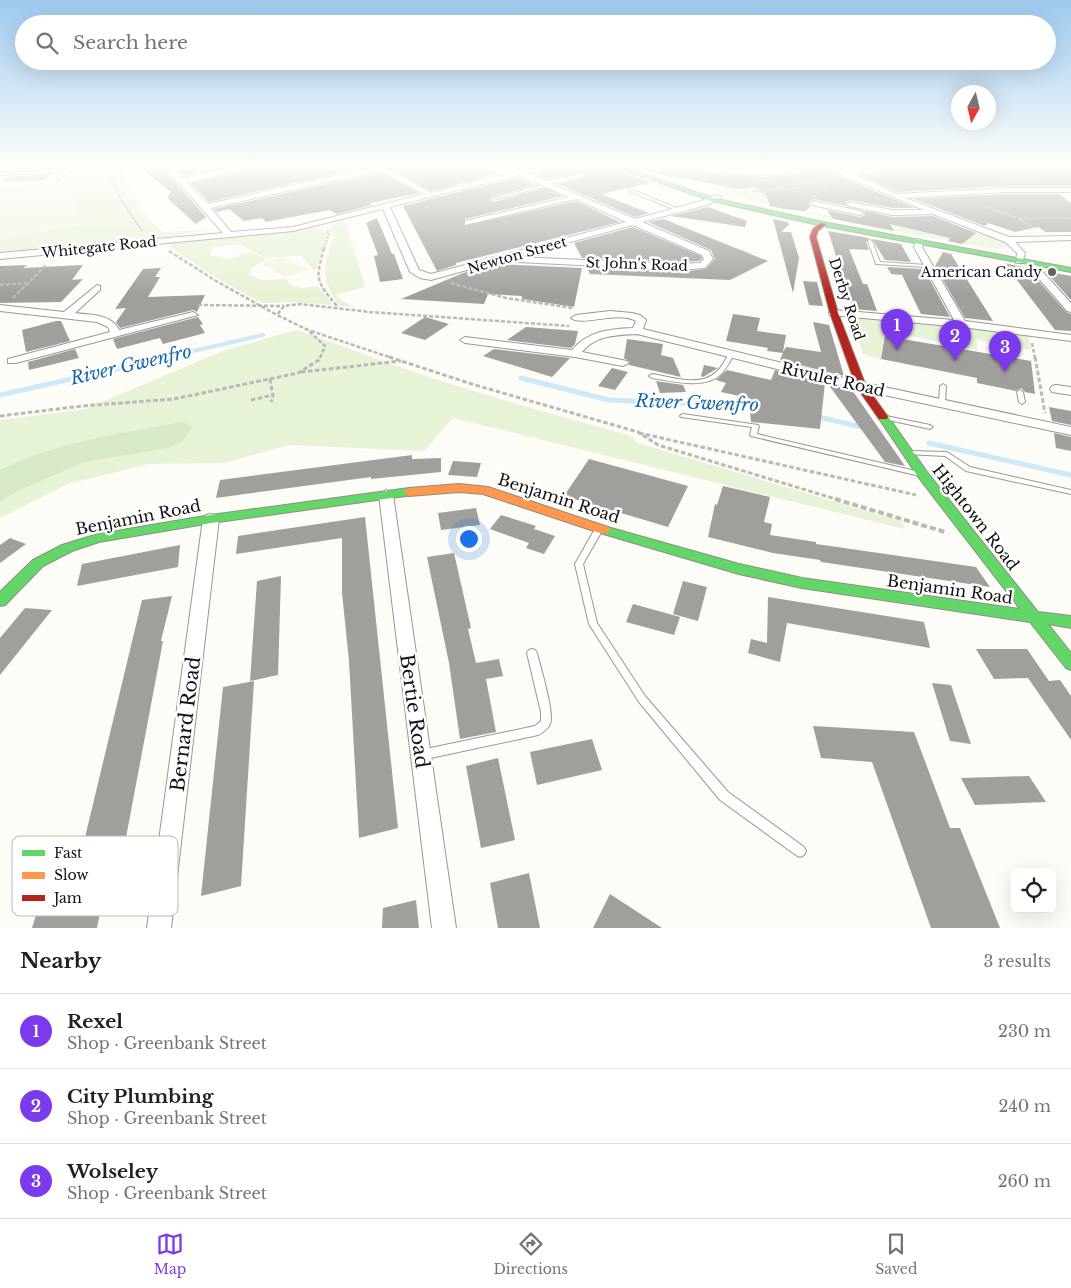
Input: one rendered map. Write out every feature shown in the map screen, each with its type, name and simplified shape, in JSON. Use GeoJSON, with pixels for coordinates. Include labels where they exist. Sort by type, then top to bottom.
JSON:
{"type":"FeatureCollection","features":[{"type":"Feature","properties":{"kind":"street"},"geometry":{"type":"LineString","coordinates":[[207,208],[228,235]]}},
{"type":"Feature","properties":{"kind":"street","name":"Whitegate Road"},"geometry":{"type":"LineString","coordinates":[[0,256],[228,235],[317,224],[377,208]]}},
{"type":"Feature","properties":{"kind":"street"},"geometry":{"type":"LineString","coordinates":[[387,208],[415,272],[431,277]]}},
{"type":"Feature","properties":{"kind":"street"},"geometry":{"type":"LineString","coordinates":[[468,223],[530,208]]}},
{"type":"Feature","properties":{"kind":"street","name":"St John's Road"},"geometry":{"type":"LineString","coordinates":[[501,259],[680,267],[702,266],[709,259],[706,253],[603,208]]}},
{"type":"Feature","properties":{"kind":"street","name":"Newton Street"},"geometry":{"type":"LineString","coordinates":[[431,277],[685,208]]}},
{"type":"Feature","properties":{"kind":"street"},"geometry":{"type":"LineString","coordinates":[[757,208],[823,224],[1071,270]]}},
{"type":"Feature","properties":{"kind":"street"},"geometry":{"type":"LineString","coordinates":[[839,208],[878,217]]}},
{"type":"Feature","properties":{"kind":"street"},"geometry":{"type":"LineString","coordinates":[[869,208],[889,213],[918,214],[934,211]]}},
{"type":"Feature","properties":{"kind":"street"},"geometry":{"type":"LineString","coordinates":[[927,208],[1008,240],[1021,253],[1024,262],[1071,309]]}},
{"type":"Feature","properties":{"kind":"street","name":"Derby Road"},"geometry":{"type":"LineString","coordinates":[[823,224],[815,230],[813,237],[834,313],[861,386]]}},
{"type":"Feature","properties":{"kind":"street"},"geometry":{"type":"LineString","coordinates":[[1008,240],[1071,238]]}},
{"type":"Feature","properties":{"kind":"street"},"geometry":{"type":"LineString","coordinates":[[919,242],[918,247],[927,266],[961,324]]}},
{"type":"Feature","properties":{"kind":"street"},"geometry":{"type":"LineString","coordinates":[[67,315],[97,288]]}},
{"type":"Feature","properties":{"kind":"street"},"geometry":{"type":"LineString","coordinates":[[1,308],[99,319],[114,329]]}},
{"type":"Feature","properties":{"kind":"street"},"geometry":{"type":"LineString","coordinates":[[834,313],[961,324],[1071,338]]}},
{"type":"Feature","properties":{"kind":"street"},"geometry":{"type":"LineString","coordinates":[[12,361],[114,329],[193,315]]}},
{"type":"Feature","properties":{"kind":"street"},"geometry":{"type":"LineString","coordinates":[[576,322],[608,315],[633,316],[641,320],[637,331]]}},
{"type":"Feature","properties":{"kind":"street","name":"Rivulet Road"},"geometry":{"type":"LineString","coordinates":[[575,354],[581,346],[596,335],[609,332],[637,331],[861,386],[1071,431]]}},
{"type":"Feature","properties":{"kind":"street"},"geometry":{"type":"LineString","coordinates":[[466,340],[623,362]]}},
{"type":"Feature","properties":{"kind":"street","name":"Hightown Road"},"geometry":{"type":"LineString","coordinates":[[861,386],[923,475],[1071,664]]}},
{"type":"Feature","properties":{"kind":"street"},"geometry":{"type":"LineString","coordinates":[[1056,388],[1071,391]]}},
{"type":"Feature","properties":{"kind":"street","name":"Benjamin Road"},"geometry":{"type":"LineString","coordinates":[[0,601],[38,563],[67,548],[98,538],[210,519],[437,489],[484,490],[599,530],[739,569],[802,583],[1071,622]]}},
{"type":"Feature","properties":{"kind":"street","name":"Bertie Road"},"geometry":{"type":"LineString","coordinates":[[386,495],[444,928]]}},
{"type":"Feature","properties":{"kind":"street","name":"Bernard Road"},"geometry":{"type":"LineString","coordinates":[[170,836],[210,519]]}},
{"type":"Feature","properties":{"kind":"lane"},"geometry":{"type":"LineString","coordinates":[[675,208],[679,210]]}},
{"type":"Feature","properties":{"kind":"lane"},"geometry":{"type":"LineString","coordinates":[[870,241],[878,262],[927,266]]}},
{"type":"Feature","properties":{"kind":"lane"},"geometry":{"type":"LineString","coordinates":[[652,376],[696,381],[708,379],[717,375],[731,354]]}},
{"type":"Feature","properties":{"kind":"lane"},"geometry":{"type":"LineString","coordinates":[[942,403],[943,386]]}},
{"type":"Feature","properties":{"kind":"lane"},"geometry":{"type":"LineString","coordinates":[[1020,392],[1022,402]]}},
{"type":"Feature","properties":{"kind":"lane"},"geometry":{"type":"LineString","coordinates":[[682,416],[756,426],[753,435],[923,475]]}},
{"type":"Feature","properties":{"kind":"lane"},"geometry":{"type":"LineString","coordinates":[[882,417],[930,428]]}},
{"type":"Feature","properties":{"kind":"lane"},"geometry":{"type":"LineString","coordinates":[[908,453],[948,454],[968,469],[1071,492]]}},
{"type":"Feature","properties":{"kind":"lane"},"geometry":{"type":"LineString","coordinates":[[599,530],[579,564],[592,624],[642,700],[724,796],[800,851]]}},
{"type":"Feature","properties":{"kind":"lane"},"geometry":{"type":"LineString","coordinates":[[421,755],[543,727],[546,724],[546,712],[532,653]]}},
{"type":"Feature","properties":{"kind":"path"},"geometry":{"type":"LineString","coordinates":[[127,208],[147,237]]}},
{"type":"Feature","properties":{"kind":"path"},"geometry":{"type":"LineString","coordinates":[[990,208],[1019,219],[1051,238]]}},
{"type":"Feature","properties":{"kind":"path"},"geometry":{"type":"LineString","coordinates":[[1019,219],[1071,218]]}},
{"type":"Feature","properties":{"kind":"path"},"geometry":{"type":"LineString","coordinates":[[317,224],[330,233],[318,268],[319,284],[337,306]]}},
{"type":"Feature","properties":{"kind":"path"},"geometry":{"type":"LineString","coordinates":[[169,251],[277,315],[308,330],[527,401],[638,432],[901,492]]}},
{"type":"Feature","properties":{"kind":"path"},"geometry":{"type":"LineString","coordinates":[[1,308],[46,265]]}},
{"type":"Feature","properties":{"kind":"path"},"geometry":{"type":"LineString","coordinates":[[431,277],[506,298],[572,308],[571,315],[576,322]]}},
{"type":"Feature","properties":{"kind":"path"},"geometry":{"type":"LineString","coordinates":[[0,285],[28,283]]}},
{"type":"Feature","properties":{"kind":"path"},"geometry":{"type":"LineString","coordinates":[[258,304],[337,306],[370,312],[576,322]]}},
{"type":"Feature","properties":{"kind":"path"},"geometry":{"type":"LineString","coordinates":[[277,315],[284,306]]}},
{"type":"Feature","properties":{"kind":"path"},"geometry":{"type":"LineString","coordinates":[[298,373],[319,360],[325,346],[308,330]]}},
{"type":"Feature","properties":{"kind":"path"},"geometry":{"type":"LineString","coordinates":[[1035,356],[1047,426]]}},
{"type":"Feature","properties":{"kind":"path"},"geometry":{"type":"LineString","coordinates":[[0,416],[82,406],[174,399],[298,373],[353,365],[404,361]]}},
{"type":"Feature","properties":{"kind":"path"},"geometry":{"type":"LineString","coordinates":[[270,379],[273,395],[270,402]]}},
{"type":"Feature","properties":{"kind":"path"},"geometry":{"type":"LineString","coordinates":[[250,400],[273,395]]}},
{"type":"Feature","properties":{"kind":"path"},"geometry":{"type":"LineString","coordinates":[[638,432],[658,444],[973,540]]}},
{"type":"Feature","properties":{"kind":"green space"},"geometry":{"type":"Polygon","coordinates":[[[0,208],[140,208],[163,232],[221,229],[129,241],[0,252],[0,208]]]}},
{"type":"Feature","properties":{"kind":"green space"},"geometry":{"type":"Polygon","coordinates":[[[0,208],[77,208],[82,225],[0,239],[0,208]]]}},
{"type":"Feature","properties":{"kind":"green space"},"geometry":{"type":"Polygon","coordinates":[[[783,208],[795,208],[889,228],[896,222],[881,216],[884,213],[902,216],[965,233],[971,228],[1003,241],[1009,246],[996,249],[887,230],[783,208]]]}},
{"type":"Feature","properties":{"kind":"green space"},"geometry":{"type":"Polygon","coordinates":[[[345,221],[365,287],[335,295],[352,307],[339,306],[329,287],[325,272],[327,256],[334,236],[330,227],[336,222],[345,221]]]}},
{"type":"Feature","properties":{"kind":"green space"},"geometry":{"type":"Polygon","coordinates":[[[316,227],[327,234],[316,269],[313,270],[302,256],[270,258],[241,244],[213,247],[210,255],[228,259],[250,252],[267,259],[251,268],[250,274],[254,277],[263,280],[287,279],[290,285],[303,288],[318,286],[333,305],[294,302],[265,303],[258,301],[218,279],[169,246],[173,242],[316,227]]]}},
{"type":"Feature","properties":{"kind":"green space"},"geometry":{"type":"Polygon","coordinates":[[[283,257],[308,270],[287,277],[262,264],[283,257]]]}},
{"type":"Feature","properties":{"kind":"green space"},"geometry":{"type":"Polygon","coordinates":[[[851,315],[1028,333],[1031,350],[977,340],[977,350],[887,331],[881,359],[863,354],[851,315]]]}},
{"type":"Feature","properties":{"kind":"green space"},"geometry":{"type":"Polygon","coordinates":[[[296,330],[457,386],[629,435],[638,443],[903,522],[904,529],[453,418],[424,451],[289,445],[224,463],[149,464],[68,484],[0,518],[0,420],[85,409],[223,351],[296,330]]]}},
{"type":"Feature","properties":{"kind":"green space"},"geometry":{"type":"Polygon","coordinates":[[[183,422],[192,427],[183,441],[169,448],[84,462],[0,501],[0,470],[21,460],[66,445],[183,422]]]}},
{"type":"Feature","properties":{"kind":"building"},"geometry":{"type":"Polygon","coordinates":[[[178,208],[198,208],[206,217],[196,224],[178,208]]]}},
{"type":"Feature","properties":{"kind":"building"},"geometry":{"type":"Polygon","coordinates":[[[359,208],[337,214],[329,210],[266,222],[262,218],[244,221],[229,209],[217,212],[214,209],[359,208]]]}},
{"type":"Feature","properties":{"kind":"building"},"geometry":{"type":"Polygon","coordinates":[[[404,208],[511,208],[465,219],[464,226],[543,208],[591,208],[620,222],[456,263],[456,265],[437,271],[404,208]]]}},
{"type":"Feature","properties":{"kind":"building"},"geometry":{"type":"Polygon","coordinates":[[[615,208],[637,208],[649,213],[635,217],[615,208]]]}},
{"type":"Feature","properties":{"kind":"building"},"geometry":{"type":"Polygon","coordinates":[[[703,208],[712,208],[747,221],[745,227],[671,216],[703,208]]]}},
{"type":"Feature","properties":{"kind":"building"},"geometry":{"type":"Polygon","coordinates":[[[781,208],[808,208],[805,211],[781,208]]]}},
{"type":"Feature","properties":{"kind":"building"},"geometry":{"type":"Polygon","coordinates":[[[938,208],[1071,208],[1071,232],[1046,232],[1038,227],[1015,232],[988,223],[985,226],[938,208]]]}},
{"type":"Feature","properties":{"kind":"building"},"geometry":{"type":"Polygon","coordinates":[[[827,210],[860,217],[865,215],[865,211],[892,217],[933,216],[976,233],[962,244],[948,241],[950,238],[890,224],[894,231],[833,219],[827,210]]]}},
{"type":"Feature","properties":{"kind":"building"},"geometry":{"type":"Polygon","coordinates":[[[377,218],[392,254],[394,254],[403,279],[380,282],[374,256],[378,255],[366,223],[377,218]]]}},
{"type":"Feature","properties":{"kind":"building"},"geometry":{"type":"Polygon","coordinates":[[[663,219],[768,261],[730,280],[590,274],[587,267],[680,272],[706,269],[715,259],[711,250],[648,222],[663,219]]]}},
{"type":"Feature","properties":{"kind":"building"},"geometry":{"type":"Polygon","coordinates":[[[773,219],[788,222],[789,225],[781,232],[791,232],[799,258],[793,293],[773,219]]]}},
{"type":"Feature","properties":{"kind":"building"},"geometry":{"type":"Polygon","coordinates":[[[633,227],[701,256],[702,259],[699,261],[680,262],[582,258],[574,243],[633,227]]]}},
{"type":"Feature","properties":{"kind":"building"},"geometry":{"type":"Polygon","coordinates":[[[828,231],[869,238],[866,242],[869,250],[849,249],[863,284],[867,284],[877,311],[853,309],[828,231]]]}},
{"type":"Feature","properties":{"kind":"building"},"geometry":{"type":"Polygon","coordinates":[[[872,239],[901,244],[911,262],[885,260],[872,239]]]}},
{"type":"Feature","properties":{"kind":"building"},"geometry":{"type":"Polygon","coordinates":[[[943,252],[951,254],[993,321],[965,318],[935,266],[943,252]]]}},
{"type":"Feature","properties":{"kind":"building"},"geometry":{"type":"Polygon","coordinates":[[[1004,263],[1027,268],[1066,312],[1071,314],[1071,331],[1055,330],[1004,263]]]}},
{"type":"Feature","properties":{"kind":"building"},"geometry":{"type":"Polygon","coordinates":[[[496,264],[582,268],[574,307],[522,299],[522,296],[488,294],[484,304],[401,299],[463,273],[496,264]]]}},
{"type":"Feature","properties":{"kind":"building"},"geometry":{"type":"Polygon","coordinates":[[[27,265],[23,268],[83,265],[72,280],[83,279],[61,302],[0,303],[0,266],[27,265]]]}},
{"type":"Feature","properties":{"kind":"building"},"geometry":{"type":"Polygon","coordinates":[[[887,267],[924,269],[950,317],[921,314],[902,275],[891,274],[887,267]]]}},
{"type":"Feature","properties":{"kind":"building"},"geometry":{"type":"Polygon","coordinates":[[[161,268],[155,277],[160,277],[148,297],[205,295],[197,312],[193,310],[120,328],[116,322],[126,308],[115,309],[143,269],[161,268]]]}},
{"type":"Feature","properties":{"kind":"building"},"geometry":{"type":"Polygon","coordinates":[[[1045,271],[1071,276],[1071,300],[1045,271]]]}},
{"type":"Feature","properties":{"kind":"building"},"geometry":{"type":"Polygon","coordinates":[[[803,281],[817,282],[823,306],[809,305],[803,281]]]}},
{"type":"Feature","properties":{"kind":"building"},"geometry":{"type":"Polygon","coordinates":[[[733,314],[760,318],[757,331],[786,335],[783,352],[786,347],[821,352],[813,322],[829,325],[844,376],[780,360],[783,353],[767,351],[768,348],[726,341],[733,314]]]}},
{"type":"Feature","properties":{"kind":"building"},"geometry":{"type":"Polygon","coordinates":[[[198,317],[203,324],[200,325],[205,333],[163,344],[160,338],[117,349],[113,339],[198,317]]]}},
{"type":"Feature","properties":{"kind":"building"},"geometry":{"type":"Polygon","coordinates":[[[425,317],[449,324],[425,340],[401,333],[425,317]]]}},
{"type":"Feature","properties":{"kind":"building"},"geometry":{"type":"Polygon","coordinates":[[[61,321],[70,341],[26,352],[22,330],[61,321]]]}},
{"type":"Feature","properties":{"kind":"building"},"geometry":{"type":"Polygon","coordinates":[[[526,327],[578,331],[575,344],[571,348],[507,340],[526,327]]]}},
{"type":"Feature","properties":{"kind":"building"},"geometry":{"type":"Polygon","coordinates":[[[885,336],[1031,361],[1035,394],[1025,392],[1021,388],[1016,391],[977,383],[977,378],[881,359],[885,336]]]}},
{"type":"Feature","properties":{"kind":"building"},"geometry":{"type":"Polygon","coordinates":[[[627,339],[663,344],[661,355],[673,358],[681,377],[629,365],[630,362],[624,358],[627,339]]]}},
{"type":"Feature","properties":{"kind":"building"},"geometry":{"type":"Polygon","coordinates":[[[75,349],[79,358],[29,370],[28,362],[75,349]]]}},
{"type":"Feature","properties":{"kind":"building"},"geometry":{"type":"Polygon","coordinates":[[[494,349],[570,358],[552,377],[483,356],[494,349]]]}},
{"type":"Feature","properties":{"kind":"building"},"geometry":{"type":"Polygon","coordinates":[[[704,365],[718,368],[703,377],[701,376],[704,365]]]}},
{"type":"Feature","properties":{"kind":"building"},"geometry":{"type":"Polygon","coordinates":[[[612,368],[628,372],[615,390],[598,386],[612,368]]]}},
{"type":"Feature","properties":{"kind":"building"},"geometry":{"type":"Polygon","coordinates":[[[727,370],[771,380],[775,370],[825,383],[820,429],[751,422],[749,398],[721,392],[726,383],[716,380],[727,370]]]}},
{"type":"Feature","properties":{"kind":"building"},"geometry":{"type":"Polygon","coordinates":[[[656,381],[683,385],[686,392],[660,393],[656,381]]]}},
{"type":"Feature","properties":{"kind":"building"},"geometry":{"type":"Polygon","coordinates":[[[828,384],[852,390],[905,466],[885,462],[828,384]]]}},
{"type":"Feature","properties":{"kind":"building"},"geometry":{"type":"Polygon","coordinates":[[[1049,407],[1071,411],[1071,425],[1052,421],[1049,407]]]}},
{"type":"Feature","properties":{"kind":"building"},"geometry":{"type":"Polygon","coordinates":[[[1054,433],[1071,437],[1071,451],[1056,448],[1054,433]]]}},
{"type":"Feature","properties":{"kind":"building"},"geometry":{"type":"Polygon","coordinates":[[[412,455],[412,459],[441,458],[441,472],[371,479],[371,477],[216,498],[220,480],[412,455]]]}},
{"type":"Feature","properties":{"kind":"building"},"geometry":{"type":"Polygon","coordinates":[[[589,459],[688,486],[668,527],[564,496],[589,459]]]}},
{"type":"Feature","properties":{"kind":"building"},"geometry":{"type":"Polygon","coordinates":[[[453,461],[481,463],[477,477],[448,475],[453,461]]]}},
{"type":"Feature","properties":{"kind":"building"},"geometry":{"type":"Polygon","coordinates":[[[723,486],[770,497],[764,522],[772,524],[770,535],[816,542],[816,544],[976,567],[990,587],[821,562],[820,560],[773,553],[708,537],[715,504],[717,505],[723,486]]]}},
{"type":"Feature","properties":{"kind":"building"},"geometry":{"type":"Polygon","coordinates":[[[476,508],[480,525],[441,530],[438,513],[476,508]]]}},
{"type":"Feature","properties":{"kind":"building"},"geometry":{"type":"Polygon","coordinates":[[[501,515],[536,526],[534,529],[555,536],[544,554],[526,548],[529,543],[490,529],[501,515]]]}},
{"type":"Feature","properties":{"kind":"building"},"geometry":{"type":"Polygon","coordinates":[[[365,517],[398,828],[359,838],[349,661],[342,593],[342,538],[236,554],[238,536],[365,517]]]}},
{"type":"Feature","properties":{"kind":"building"},"geometry":{"type":"Polygon","coordinates":[[[10,538],[26,544],[0,563],[0,545],[10,538]]]}},
{"type":"Feature","properties":{"kind":"building"},"geometry":{"type":"Polygon","coordinates":[[[180,545],[178,567],[77,586],[82,564],[180,545]]]}},
{"type":"Feature","properties":{"kind":"building"},"geometry":{"type":"Polygon","coordinates":[[[454,553],[471,628],[468,629],[476,663],[499,659],[503,676],[486,679],[496,732],[460,739],[449,663],[427,557],[454,553]]]}},
{"type":"Feature","properties":{"kind":"building"},"geometry":{"type":"Polygon","coordinates":[[[281,576],[278,675],[250,681],[257,581],[281,576]]]}},
{"type":"Feature","properties":{"kind":"building"},"geometry":{"type":"Polygon","coordinates":[[[683,581],[707,587],[698,621],[673,614],[683,581]]]}},
{"type":"Feature","properties":{"kind":"building"},"geometry":{"type":"Polygon","coordinates":[[[172,596],[161,641],[163,641],[126,836],[85,836],[142,600],[172,596]]]}},
{"type":"Feature","properties":{"kind":"building"},"geometry":{"type":"Polygon","coordinates":[[[768,597],[924,622],[930,648],[787,623],[780,662],[748,653],[751,639],[767,643],[768,597]]]}},
{"type":"Feature","properties":{"kind":"building"},"geometry":{"type":"Polygon","coordinates":[[[633,604],[680,617],[674,635],[626,622],[633,604]]]}},
{"type":"Feature","properties":{"kind":"building"},"geometry":{"type":"Polygon","coordinates":[[[25,608],[52,610],[0,675],[0,638],[25,608]]]}},
{"type":"Feature","properties":{"kind":"building"},"geometry":{"type":"Polygon","coordinates":[[[976,649],[1027,649],[1049,681],[1060,680],[1071,696],[1071,740],[1028,678],[994,679],[976,649]]]}},
{"type":"Feature","properties":{"kind":"building"},"geometry":{"type":"Polygon","coordinates":[[[254,681],[241,886],[201,896],[223,687],[254,681]]]}},
{"type":"Feature","properties":{"kind":"building"},"geometry":{"type":"Polygon","coordinates":[[[932,683],[951,685],[971,744],[950,741],[932,683]]]}},
{"type":"Feature","properties":{"kind":"building"},"geometry":{"type":"Polygon","coordinates":[[[813,726],[914,732],[950,828],[960,828],[1000,928],[931,928],[872,762],[821,758],[813,726]]]}},
{"type":"Feature","properties":{"kind":"building"},"geometry":{"type":"Polygon","coordinates":[[[592,739],[602,770],[537,785],[530,752],[592,739]]]}},
{"type":"Feature","properties":{"kind":"building"},"geometry":{"type":"Polygon","coordinates":[[[498,758],[515,840],[481,848],[466,766],[498,758]]]}},
{"type":"Feature","properties":{"kind":"building"},"geometry":{"type":"Polygon","coordinates":[[[1029,776],[1046,802],[975,805],[961,778],[1029,776]]]}},
{"type":"Feature","properties":{"kind":"building"},"geometry":{"type":"Polygon","coordinates":[[[529,873],[540,928],[498,928],[490,883],[529,873]]]}},
{"type":"Feature","properties":{"kind":"building"},"geometry":{"type":"Polygon","coordinates":[[[610,894],[662,928],[593,928],[610,894]]]}},
{"type":"Feature","properties":{"kind":"building"},"geometry":{"type":"Polygon","coordinates":[[[416,900],[419,928],[382,928],[383,908],[416,900]]]}},
{"type":"Feature","properties":{"kind":"building"},"geometry":{"type":"Polygon","coordinates":[[[36,916],[99,916],[97,928],[32,928],[36,916]]]}},
{"type":"Feature","properties":{"kind":"waterway","name":"River Gwenfro"},"geometry":{"type":"LineString","coordinates":[[163,358],[263,335]]}},
{"type":"Feature","properties":{"kind":"waterway","name":"River Gwenfro"},"geometry":{"type":"LineString","coordinates":[[0,395],[169,357]]}},
{"type":"Feature","properties":{"kind":"waterway","name":"River Gwenfro"},"geometry":{"type":"LineString","coordinates":[[521,378],[609,400],[756,406]]}},
{"type":"Feature","properties":{"kind":"waterway","name":"River Gwenfro"},"geometry":{"type":"LineString","coordinates":[[814,416],[866,428]]}},
{"type":"Feature","properties":{"kind":"waterway","name":"River Gwenfro"},"geometry":{"type":"LineString","coordinates":[[929,443],[1071,475]]}},
{"type":"Feature","properties":{"kind":"traffic: fast"},"geometry":{"type":"LineString","coordinates":[[753,208],[823,224],[1071,270]]}},
{"type":"Feature","properties":{"kind":"traffic: fast"},"geometry":{"type":"LineString","coordinates":[[883,417],[923,475],[1071,664]]}},
{"type":"Feature","properties":{"kind":"traffic: fast"},"geometry":{"type":"LineString","coordinates":[[0,601],[38,563],[67,548],[98,538],[211,519],[409,492]]}},
{"type":"Feature","properties":{"kind":"traffic: fast"},"geometry":{"type":"LineString","coordinates":[[604,530],[739,569],[802,583],[1071,622]]}},
{"type":"Feature","properties":{"kind":"traffic: slow"},"geometry":{"type":"LineString","coordinates":[[409,492],[459,488],[484,490],[604,530]]}},
{"type":"Feature","properties":{"kind":"traffic: jam"},"geometry":{"type":"LineString","coordinates":[[823,224],[815,230],[813,237],[834,313],[861,386],[883,417]]}},
{"type":"Feature","properties":{"kind":"place","name":"American Candy"},"geometry":{"type":"Point","coordinates":[1052,272]}},
{"type":"Feature","properties":{"kind":"place","name":"Rexel"},"geometry":{"type":"Point","coordinates":[897,350]}},
{"type":"Feature","properties":{"kind":"place","name":"City Plumbing"},"geometry":{"type":"Point","coordinates":[955,361]}},
{"type":"Feature","properties":{"kind":"place","name":"Wolseley"},"geometry":{"type":"Point","coordinates":[1005,372]}}]}
